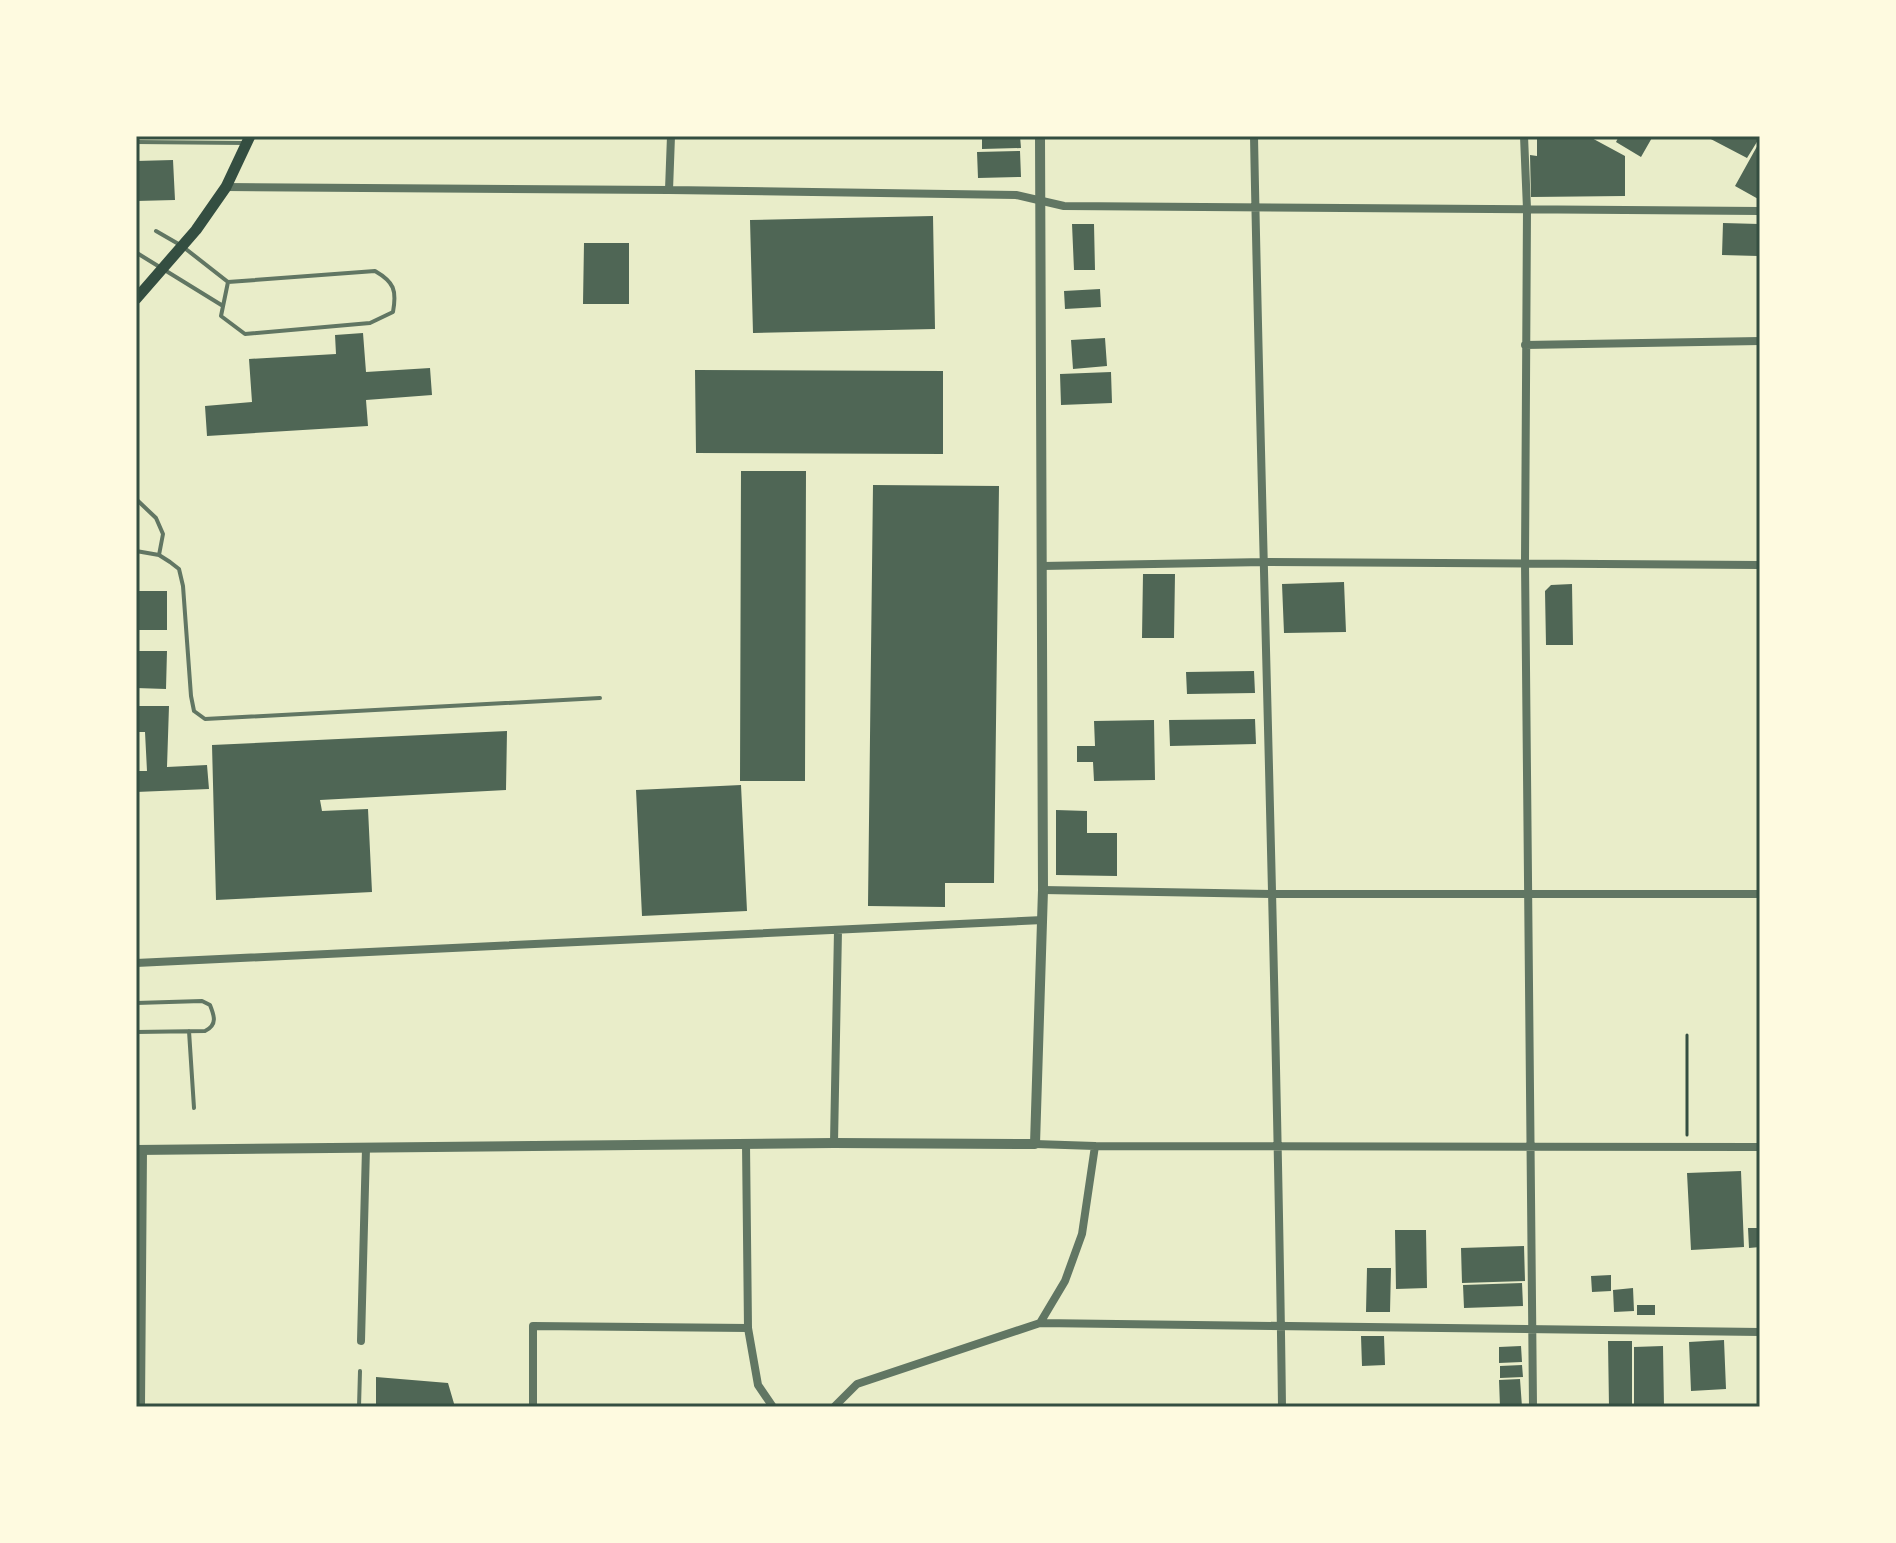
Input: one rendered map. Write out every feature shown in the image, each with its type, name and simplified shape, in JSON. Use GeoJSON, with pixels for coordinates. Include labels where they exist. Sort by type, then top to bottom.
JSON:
{"type":"FeatureCollection","features":[{"type":"Feature","properties":{"kind":"main road"},"geometry":{"type":"LineString","coordinates":[[136,299],[182,246],[226,187],[248,139]]}},
{"type":"Feature","properties":{"kind":"street"},"geometry":{"type":"LineString","coordinates":[[669,190],[671,136]]}},
{"type":"Feature","properties":{"kind":"street"},"geometry":{"type":"LineString","coordinates":[[1035,1144],[1043,920],[1040,136]]}},
{"type":"Feature","properties":{"kind":"street"},"geometry":{"type":"LineString","coordinates":[[1254,136],[1279,1146],[1282,1407]]}},
{"type":"Feature","properties":{"kind":"street"},"geometry":{"type":"LineString","coordinates":[[1524,136],[1527,209],[1525,562],[1533,1407]]}},
{"type":"Feature","properties":{"kind":"street"},"geometry":{"type":"LineString","coordinates":[[226,187],[1016,195],[1064,206],[1760,211]]}},
{"type":"Feature","properties":{"kind":"street"},"geometry":{"type":"LineString","coordinates":[[1525,345],[1760,341]]}},
{"type":"Feature","properties":{"kind":"street"},"geometry":{"type":"LineString","coordinates":[[1042,566],[1265,562],[1760,565]]}},
{"type":"Feature","properties":{"kind":"street"},"geometry":{"type":"LineString","coordinates":[[1043,890],[1271,894],[1760,894]]}},
{"type":"Feature","properties":{"kind":"street"},"geometry":{"type":"LineString","coordinates":[[136,963],[1043,920]]}},
{"type":"Feature","properties":{"kind":"street"},"geometry":{"type":"LineString","coordinates":[[834,1143],[838,930]]}},
{"type":"Feature","properties":{"kind":"street"},"geometry":{"type":"LineString","coordinates":[[141,1407],[139,1150],[834,1143],[1760,1147]]}},
{"type":"Feature","properties":{"kind":"street"},"geometry":{"type":"LineString","coordinates":[[746,1144],[748,1328],[758,1385],[773,1407]]}},
{"type":"Feature","properties":{"kind":"street"},"geometry":{"type":"LineString","coordinates":[[1040,1323],[1065,1281],[1082,1234],[1095,1146]]}},
{"type":"Feature","properties":{"kind":"street"},"geometry":{"type":"LineString","coordinates":[[361,1341],[366,1148]]}},
{"type":"Feature","properties":{"kind":"street"},"geometry":{"type":"LineString","coordinates":[[834,1407],[857,1384],[1040,1323],[1760,1332]]}},
{"type":"Feature","properties":{"kind":"street"},"geometry":{"type":"LineString","coordinates":[[533,1407],[533,1326],[748,1328]]}},
{"type":"Feature","properties":{"kind":"lane"},"geometry":{"type":"LineString","coordinates":[[136,142],[248,139]]}},
{"type":"Feature","properties":{"kind":"lane"},"geometry":{"type":"LineString","coordinates":[[156,231],[182,246],[228,282],[375,271],[387,278],[396,296],[393,312],[370,323],[245,334],[221,316],[228,282]]}},
{"type":"Feature","properties":{"kind":"lane"},"geometry":{"type":"LineString","coordinates":[[137,253],[223,306]]}},
{"type":"Feature","properties":{"kind":"lane"},"geometry":{"type":"LineString","coordinates":[[136,499],[156,518],[163,534],[159,555]]}},
{"type":"Feature","properties":{"kind":"lane"},"geometry":{"type":"LineString","coordinates":[[136,551],[159,555],[179,569],[191,696],[194,711],[205,719],[600,698]]}},
{"type":"Feature","properties":{"kind":"lane"},"geometry":{"type":"LineString","coordinates":[[136,1003],[202,1001],[210,1005],[215,1016],[211,1029],[205,1031],[136,1032]]}},
{"type":"Feature","properties":{"kind":"lane"},"geometry":{"type":"LineString","coordinates":[[189,1031],[194,1108]]}},
{"type":"Feature","properties":{"kind":"lane"},"geometry":{"type":"LineString","coordinates":[[359,1407],[360,1371]]}},
{"type":"Feature","properties":{"kind":"path"},"geometry":{"type":"LineString","coordinates":[[1687,1035],[1687,1146]]}},
{"type":"Feature","properties":{"kind":"building"},"geometry":{"type":"Polygon","coordinates":[[[982,136],[1020,136],[1021,148],[982,149],[982,136]]]}},
{"type":"Feature","properties":{"kind":"building"},"geometry":{"type":"Polygon","coordinates":[[[1537,136],[1588,136],[1625,156],[1625,196],[1531,197],[1530,155],[1537,156],[1537,136]]]}},
{"type":"Feature","properties":{"kind":"building"},"geometry":{"type":"Polygon","coordinates":[[[1619,136],[1653,136],[1641,157],[1616,142],[1619,136]]]}},
{"type":"Feature","properties":{"kind":"building"},"geometry":{"type":"Polygon","coordinates":[[[1705,136],[1760,136],[1760,137],[1747,158],[1705,136]]]}},
{"type":"Feature","properties":{"kind":"building"},"geometry":{"type":"Polygon","coordinates":[[[1760,141],[1760,200],[1735,186],[1760,141]]]}},
{"type":"Feature","properties":{"kind":"building"},"geometry":{"type":"Polygon","coordinates":[[[1020,151],[1021,177],[978,178],[977,152],[1020,151]]]}},
{"type":"Feature","properties":{"kind":"building"},"geometry":{"type":"Polygon","coordinates":[[[173,160],[175,200],[136,201],[136,161],[173,160]]]}},
{"type":"Feature","properties":{"kind":"building"},"geometry":{"type":"Polygon","coordinates":[[[933,216],[935,329],[753,333],[750,220],[933,216]]]}},
{"type":"Feature","properties":{"kind":"building"},"geometry":{"type":"Polygon","coordinates":[[[1723,223],[1759,224],[1758,256],[1722,255],[1723,223]]]}},
{"type":"Feature","properties":{"kind":"building"},"geometry":{"type":"Polygon","coordinates":[[[1072,224],[1094,224],[1095,270],[1074,270],[1072,224]]]}},
{"type":"Feature","properties":{"kind":"building"},"geometry":{"type":"Polygon","coordinates":[[[584,243],[629,243],[629,304],[583,304],[584,243]]]}},
{"type":"Feature","properties":{"kind":"building"},"geometry":{"type":"Polygon","coordinates":[[[1100,289],[1101,307],[1065,309],[1064,291],[1100,289]]]}},
{"type":"Feature","properties":{"kind":"building"},"geometry":{"type":"Polygon","coordinates":[[[363,333],[366,372],[430,368],[432,395],[366,400],[368,426],[207,436],[205,406],[252,402],[249,359],[336,354],[335,335],[363,333]]]}},
{"type":"Feature","properties":{"kind":"building"},"geometry":{"type":"Polygon","coordinates":[[[1105,338],[1107,366],[1073,369],[1071,340],[1105,338]]]}},
{"type":"Feature","properties":{"kind":"building"},"geometry":{"type":"Polygon","coordinates":[[[695,370],[943,371],[943,454],[696,453],[695,370]]]}},
{"type":"Feature","properties":{"kind":"building"},"geometry":{"type":"Polygon","coordinates":[[[1111,372],[1112,403],[1061,405],[1060,374],[1111,372]]]}},
{"type":"Feature","properties":{"kind":"building"},"geometry":{"type":"Polygon","coordinates":[[[741,471],[806,471],[805,781],[740,781],[741,471]]]}},
{"type":"Feature","properties":{"kind":"building"},"geometry":{"type":"Polygon","coordinates":[[[873,485],[999,486],[994,883],[945,883],[945,907],[868,906],[873,485]]]}},
{"type":"Feature","properties":{"kind":"building"},"geometry":{"type":"Polygon","coordinates":[[[1143,574],[1175,574],[1174,638],[1142,638],[1143,574]]]}},
{"type":"Feature","properties":{"kind":"building"},"geometry":{"type":"Polygon","coordinates":[[[1344,582],[1346,632],[1284,633],[1282,584],[1344,582]]]}},
{"type":"Feature","properties":{"kind":"building"},"geometry":{"type":"Polygon","coordinates":[[[1572,584],[1573,645],[1546,645],[1545,591],[1551,585],[1572,584]]]}},
{"type":"Feature","properties":{"kind":"building"},"geometry":{"type":"Polygon","coordinates":[[[136,591],[167,591],[167,630],[136,630],[136,591]]]}},
{"type":"Feature","properties":{"kind":"building"},"geometry":{"type":"Polygon","coordinates":[[[136,651],[167,651],[166,689],[136,688],[136,651]]]}},
{"type":"Feature","properties":{"kind":"building"},"geometry":{"type":"Polygon","coordinates":[[[1254,671],[1255,693],[1187,694],[1186,672],[1254,671]]]}},
{"type":"Feature","properties":{"kind":"building"},"geometry":{"type":"Polygon","coordinates":[[[136,706],[169,706],[167,767],[207,765],[209,789],[136,792],[136,771],[147,771],[145,732],[136,732],[136,706]]]}},
{"type":"Feature","properties":{"kind":"building"},"geometry":{"type":"Polygon","coordinates":[[[1255,719],[1256,744],[1170,746],[1169,720],[1255,719]]]}},
{"type":"Feature","properties":{"kind":"building"},"geometry":{"type":"Polygon","coordinates":[[[1154,720],[1155,780],[1094,781],[1093,762],[1077,762],[1077,746],[1095,746],[1094,721],[1154,720]]]}},
{"type":"Feature","properties":{"kind":"building"},"geometry":{"type":"Polygon","coordinates":[[[507,731],[506,790],[320,800],[322,811],[368,809],[372,892],[216,900],[212,745],[507,731]]]}},
{"type":"Feature","properties":{"kind":"building"},"geometry":{"type":"Polygon","coordinates":[[[741,785],[747,911],[642,916],[636,790],[741,785]]]}},
{"type":"Feature","properties":{"kind":"building"},"geometry":{"type":"Polygon","coordinates":[[[1056,810],[1087,811],[1087,833],[1117,833],[1117,876],[1056,875],[1056,810]]]}},
{"type":"Feature","properties":{"kind":"building"},"geometry":{"type":"Polygon","coordinates":[[[1741,1171],[1744,1247],[1691,1250],[1687,1173],[1741,1171]]]}},
{"type":"Feature","properties":{"kind":"building"},"geometry":{"type":"Polygon","coordinates":[[[1748,1228],[1760,1228],[1760,1247],[1749,1248],[1748,1228]]]}},
{"type":"Feature","properties":{"kind":"building"},"geometry":{"type":"Polygon","coordinates":[[[1395,1230],[1426,1230],[1427,1288],[1396,1289],[1395,1230]]]}},
{"type":"Feature","properties":{"kind":"building"},"geometry":{"type":"Polygon","coordinates":[[[1524,1246],[1525,1281],[1462,1283],[1461,1248],[1524,1246]]]}},
{"type":"Feature","properties":{"kind":"building"},"geometry":{"type":"Polygon","coordinates":[[[1367,1268],[1391,1268],[1390,1312],[1366,1312],[1367,1268]]]}},
{"type":"Feature","properties":{"kind":"building"},"geometry":{"type":"Polygon","coordinates":[[[1611,1275],[1611,1291],[1592,1292],[1591,1276],[1611,1275]]]}},
{"type":"Feature","properties":{"kind":"building"},"geometry":{"type":"Polygon","coordinates":[[[1522,1283],[1523,1306],[1464,1308],[1463,1285],[1522,1283]]]}},
{"type":"Feature","properties":{"kind":"building"},"geometry":{"type":"Polygon","coordinates":[[[1633,1288],[1634,1311],[1614,1312],[1613,1290],[1633,1288]]]}},
{"type":"Feature","properties":{"kind":"building"},"geometry":{"type":"Polygon","coordinates":[[[1637,1305],[1655,1305],[1655,1315],[1637,1315],[1637,1305]]]}},
{"type":"Feature","properties":{"kind":"building"},"geometry":{"type":"Polygon","coordinates":[[[1361,1336],[1384,1336],[1385,1365],[1362,1366],[1361,1336]]]}},
{"type":"Feature","properties":{"kind":"building"},"geometry":{"type":"Polygon","coordinates":[[[1724,1340],[1726,1389],[1691,1391],[1689,1342],[1724,1340]]]}},
{"type":"Feature","properties":{"kind":"building"},"geometry":{"type":"Polygon","coordinates":[[[1608,1341],[1632,1341],[1632,1407],[1609,1407],[1608,1341]]]}},
{"type":"Feature","properties":{"kind":"building"},"geometry":{"type":"Polygon","coordinates":[[[1521,1346],[1522,1362],[1499,1363],[1499,1347],[1521,1346]]]}},
{"type":"Feature","properties":{"kind":"building"},"geometry":{"type":"Polygon","coordinates":[[[1663,1346],[1664,1407],[1634,1407],[1634,1347],[1663,1346]]]}},
{"type":"Feature","properties":{"kind":"building"},"geometry":{"type":"Polygon","coordinates":[[[1522,1365],[1523,1377],[1500,1378],[1500,1366],[1522,1365]]]}},
{"type":"Feature","properties":{"kind":"building"},"geometry":{"type":"Polygon","coordinates":[[[376,1377],[448,1383],[455,1407],[376,1407],[376,1377]]]}},
{"type":"Feature","properties":{"kind":"building"},"geometry":{"type":"Polygon","coordinates":[[[1520,1379],[1522,1407],[1500,1407],[1499,1380],[1520,1379]]]}}]}
